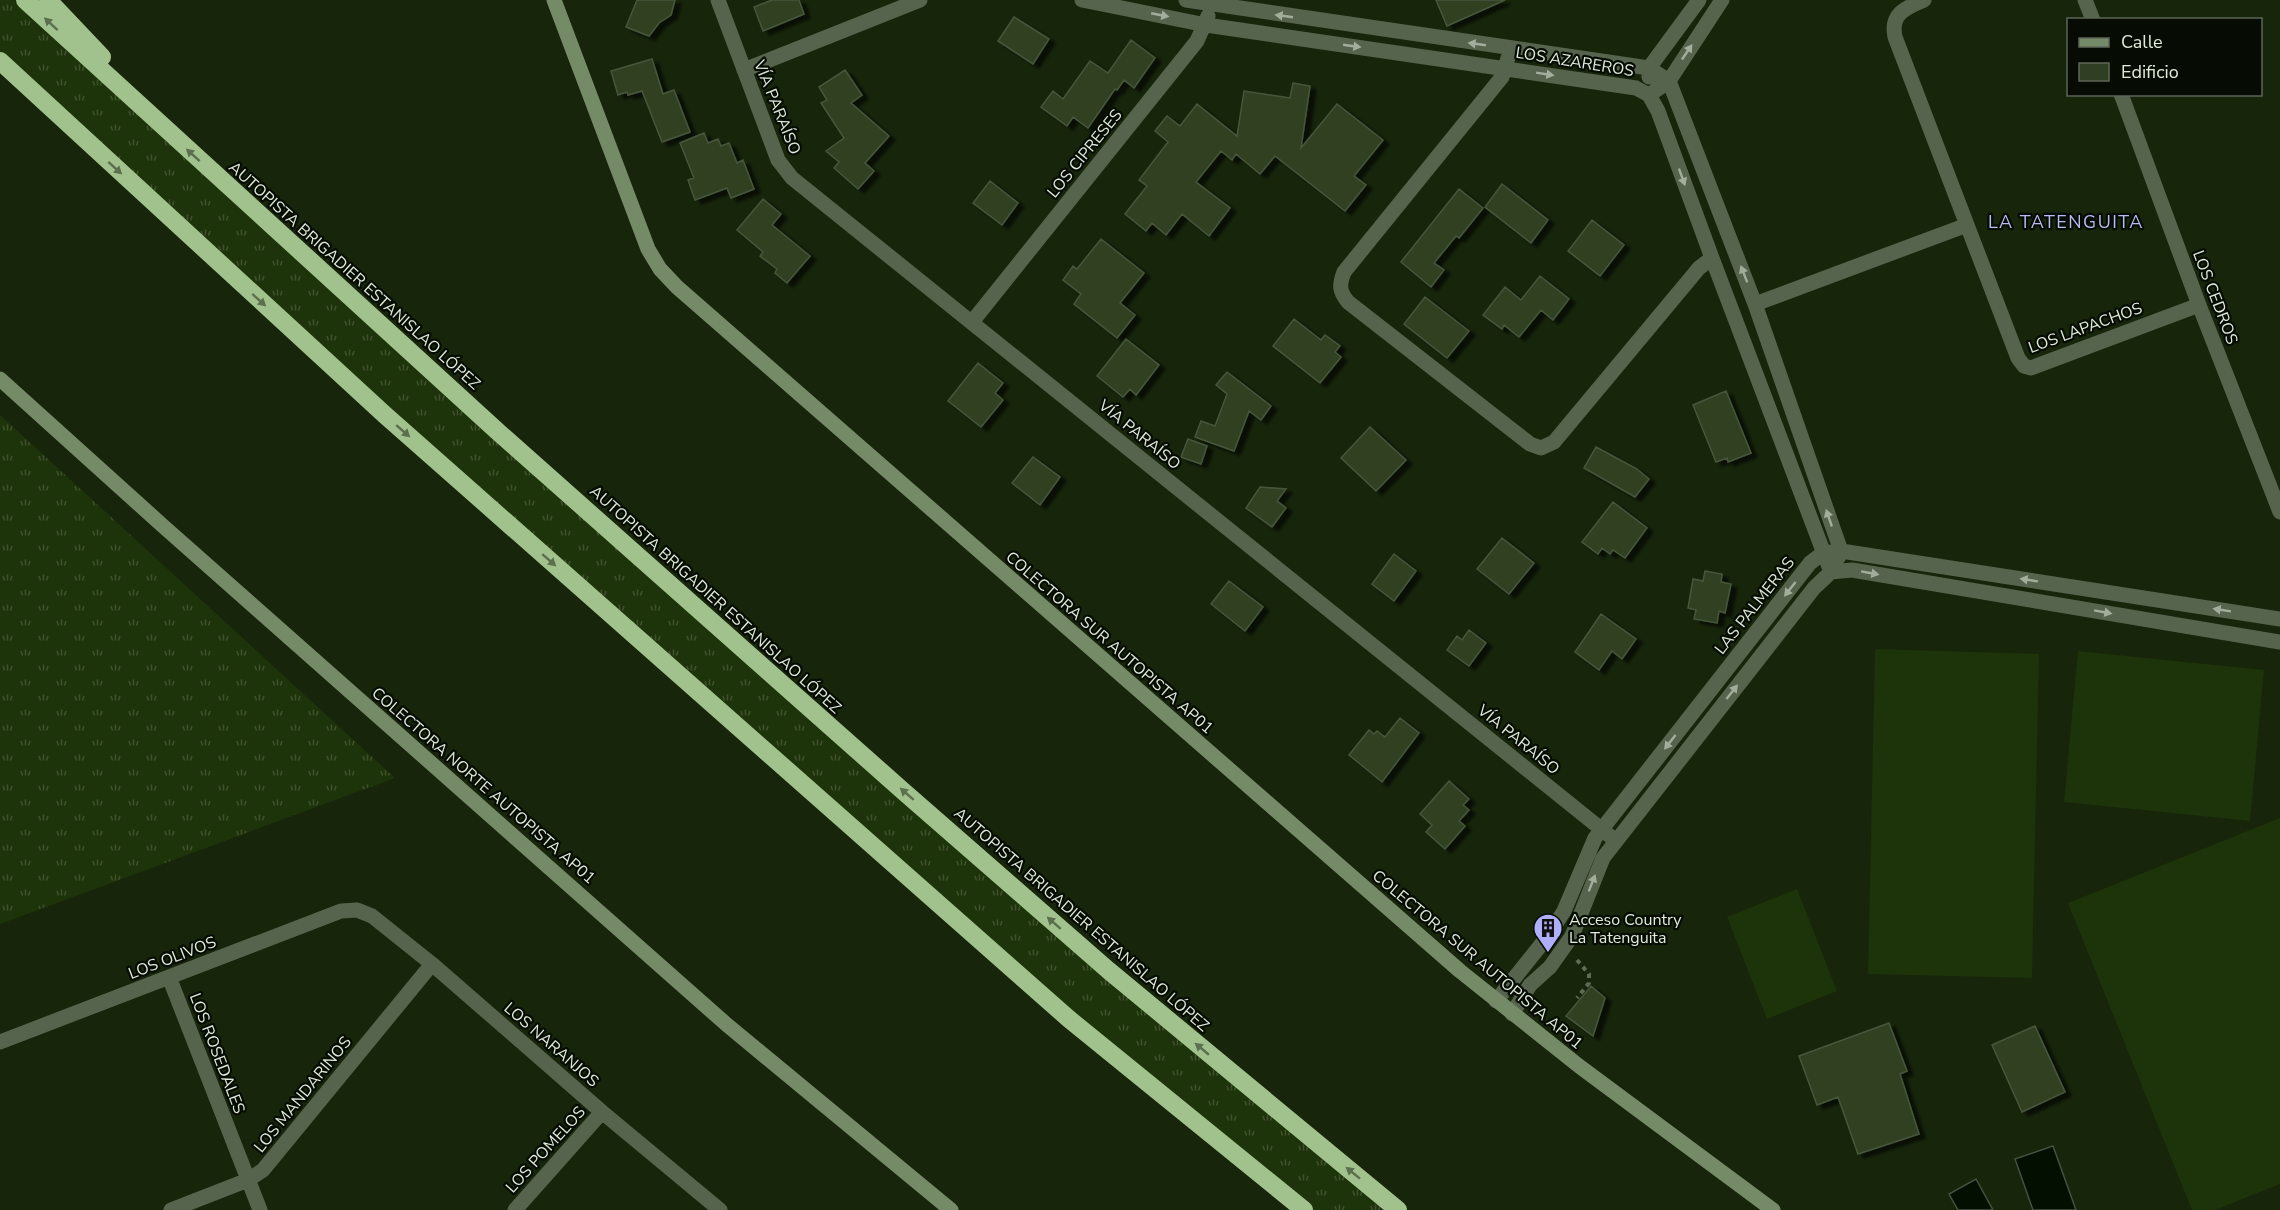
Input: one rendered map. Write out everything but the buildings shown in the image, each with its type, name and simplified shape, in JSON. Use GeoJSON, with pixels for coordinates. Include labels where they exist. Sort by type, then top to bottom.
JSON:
{"type":"FeatureCollection","features":[{"type":"Feature","properties":{"kind":"highway","name":"AUTOPISTA BRIGADIER ESTANISLAO LÓPEZ"},"geometry":{"type":"LineString","coordinates":[[25,0],[496,430],[912,799],[1108,970],[1398,1210]]}},
{"type":"Feature","properties":{"kind":"highway"},"geometry":{"type":"LineString","coordinates":[[48,0],[98,52],[155,121]]}},
{"type":"Feature","properties":{"kind":"highway"},"geometry":{"type":"LineString","coordinates":[[0,61],[385,415],[1069,1019],[1304,1210]]}},
{"type":"Feature","properties":{"kind":"highway"},"geometry":{"type":"LineString","coordinates":[[0,76],[15,90],[72,129]]}},
{"type":"Feature","properties":{"kind":"main road","name":"COLECTORA SUR AUTOPISTA AP01"},"geometry":{"type":"LineString","coordinates":[[554,0],[648,249],[660,268],[677,287],[1496,1001],[1588,1073],[1773,1210]]}},
{"type":"Feature","properties":{"kind":"main road","name":"COLECTORA NORTE AUTOPISTA AP01"},"geometry":{"type":"LineString","coordinates":[[0,379],[726,1024],[945,1208]]}},
{"type":"Feature","properties":{"kind":"street","name":"VÍA PARAÍSO"},"geometry":{"type":"LineString","coordinates":[[718,0],[778,160],[792,178],[1616,841]]}},
{"type":"Feature","properties":{"kind":"street"},"geometry":{"type":"LineString","coordinates":[[744,70],[920,0]]}},
{"type":"Feature","properties":{"kind":"street","name":"LOS AZAREROS"},"geometry":{"type":"LineString","coordinates":[[1082,0],[1206,25],[1636,88],[1649,95],[1658,111],[1831,572]]}},
{"type":"Feature","properties":{"kind":"street","name":"LOS AZAREROS"},"geometry":{"type":"LineString","coordinates":[[1185,0],[1649,68],[1669,81]]}},
{"type":"Feature","properties":{"kind":"street"},"geometry":{"type":"LineString","coordinates":[[1649,95],[1649,68],[1699,0]]}},
{"type":"Feature","properties":{"kind":"street"},"geometry":{"type":"LineString","coordinates":[[1649,95],[1669,81],[1722,0]]}},
{"type":"Feature","properties":{"kind":"street","name":"LOS LAPACHOS"},"geometry":{"type":"LineString","coordinates":[[1924,0],[1906,8],[1898,15],[1893,26],[2018,358],[2024,366],[2031,368],[2199,304]]}},
{"type":"Feature","properties":{"kind":"street"},"geometry":{"type":"LineString","coordinates":[[2085,0],[2092,18]]}},
{"type":"Feature","properties":{"kind":"street","name":"LOS CIPRESES"},"geometry":{"type":"LineString","coordinates":[[972,322],[1197,41],[1206,25],[1211,2]]}},
{"type":"Feature","properties":{"kind":"street"},"geometry":{"type":"LineString","coordinates":[[1509,49],[1502,77],[1344,272],[1339,284],[1341,293],[1348,302],[1530,444],[1541,448],[1554,442],[1699,268],[1712,258]]}},
{"type":"Feature","properties":{"kind":"street"},"geometry":{"type":"LineString","coordinates":[[1512,1014],[1530,985],[1550,967],[1572,936],[1603,858],[1814,588],[1831,572],[1841,551],[1755,304],[1669,81]]}},
{"type":"Feature","properties":{"kind":"street","name":"LOS CEDROS"},"geometry":{"type":"LineString","coordinates":[[2122,96],[2280,512]]}},
{"type":"Feature","properties":{"kind":"street"},"geometry":{"type":"LineString","coordinates":[[1755,304],[1967,225]]}},
{"type":"Feature","properties":{"kind":"street"},"geometry":{"type":"LineString","coordinates":[[1740,333],[1762,326]]}},
{"type":"Feature","properties":{"kind":"street"},"geometry":{"type":"LineString","coordinates":[[1823,553],[1841,551],[2280,619]]}},
{"type":"Feature","properties":{"kind":"street","name":"LAS PALMERAS"},"geometry":{"type":"LineString","coordinates":[[1496,1001],[1548,936],[1564,911],[1595,838],[1810,563],[1823,553]]}},
{"type":"Feature","properties":{"kind":"street"},"geometry":{"type":"LineString","coordinates":[[1831,572],[1852,570],[2280,642]]}},
{"type":"Feature","properties":{"kind":"street","name":"LOS NARANJOS"},"geometry":{"type":"LineString","coordinates":[[357,910],[372,916],[432,964],[602,1112],[720,1210]]}},
{"type":"Feature","properties":{"kind":"street","name":"LOS OLIVOS"},"geometry":{"type":"LineString","coordinates":[[0,1042],[341,911],[357,910]]}},
{"type":"Feature","properties":{"kind":"street","name":"LOS MANDARINOS"},"geometry":{"type":"LineString","coordinates":[[171,1210],[249,1180],[263,1170],[432,964]]}},
{"type":"Feature","properties":{"kind":"street","name":"LOS ROSEDALES"},"geometry":{"type":"LineString","coordinates":[[169,977],[260,1210]]}},
{"type":"Feature","properties":{"kind":"street","name":"LOS POMELOS"},"geometry":{"type":"LineString","coordinates":[[515,1210],[602,1112]]}},
{"type":"Feature","properties":{"kind":"path"},"geometry":{"type":"LineString","coordinates":[[1563,948],[1589,974],[1589,983],[1577,998]]}},
{"type":"Feature","properties":{"kind":"green space"},"geometry":{"type":"Polygon","coordinates":[[[0,0],[25,0],[496,430],[1398,1210],[1304,1210],[1069,1019],[0,61],[0,0]]]}},
{"type":"Feature","properties":{"kind":"green space"},"geometry":{"type":"Polygon","coordinates":[[[0,415],[395,778],[0,924],[0,415]]]}},
{"type":"Feature","properties":{"kind":"green space"},"geometry":{"type":"Polygon","coordinates":[[[1875,649],[2039,654],[2032,978],[1868,974],[1875,649]]]}},
{"type":"Feature","properties":{"kind":"green space"},"geometry":{"type":"Polygon","coordinates":[[[2078,651],[2264,670],[2250,821],[2064,802],[2078,651]]]}},
{"type":"Feature","properties":{"kind":"green space"},"geometry":{"type":"Polygon","coordinates":[[[2280,818],[2280,1184],[2215,1210],[2192,1210],[2068,903],[2280,818]]]}},
{"type":"Feature","properties":{"kind":"green space"},"geometry":{"type":"Polygon","coordinates":[[[1797,889],[1837,991],[1767,1019],[1727,917],[1797,889]]]}},
{"type":"Feature","properties":{"kind":"shaded area"},"geometry":{"type":"Polygon","coordinates":[[[2053,1146],[2076,1210],[2033,1210],[2015,1159],[2053,1146]]]}},
{"type":"Feature","properties":{"kind":"shaded area"},"geometry":{"type":"Polygon","coordinates":[[[1976,1179],[1993,1210],[1958,1210],[1949,1194],[1976,1179]]]}},
{"type":"Feature","properties":{"kind":"place","name":"Acceso Country La Tatenguita"},"geometry":{"type":"Point","coordinates":[1548,954]}},
{"type":"Feature","properties":{"kind":"district","name":"LA TATENGUITA"},"geometry":{"type":"Point","coordinates":[2066,222]}}]}
